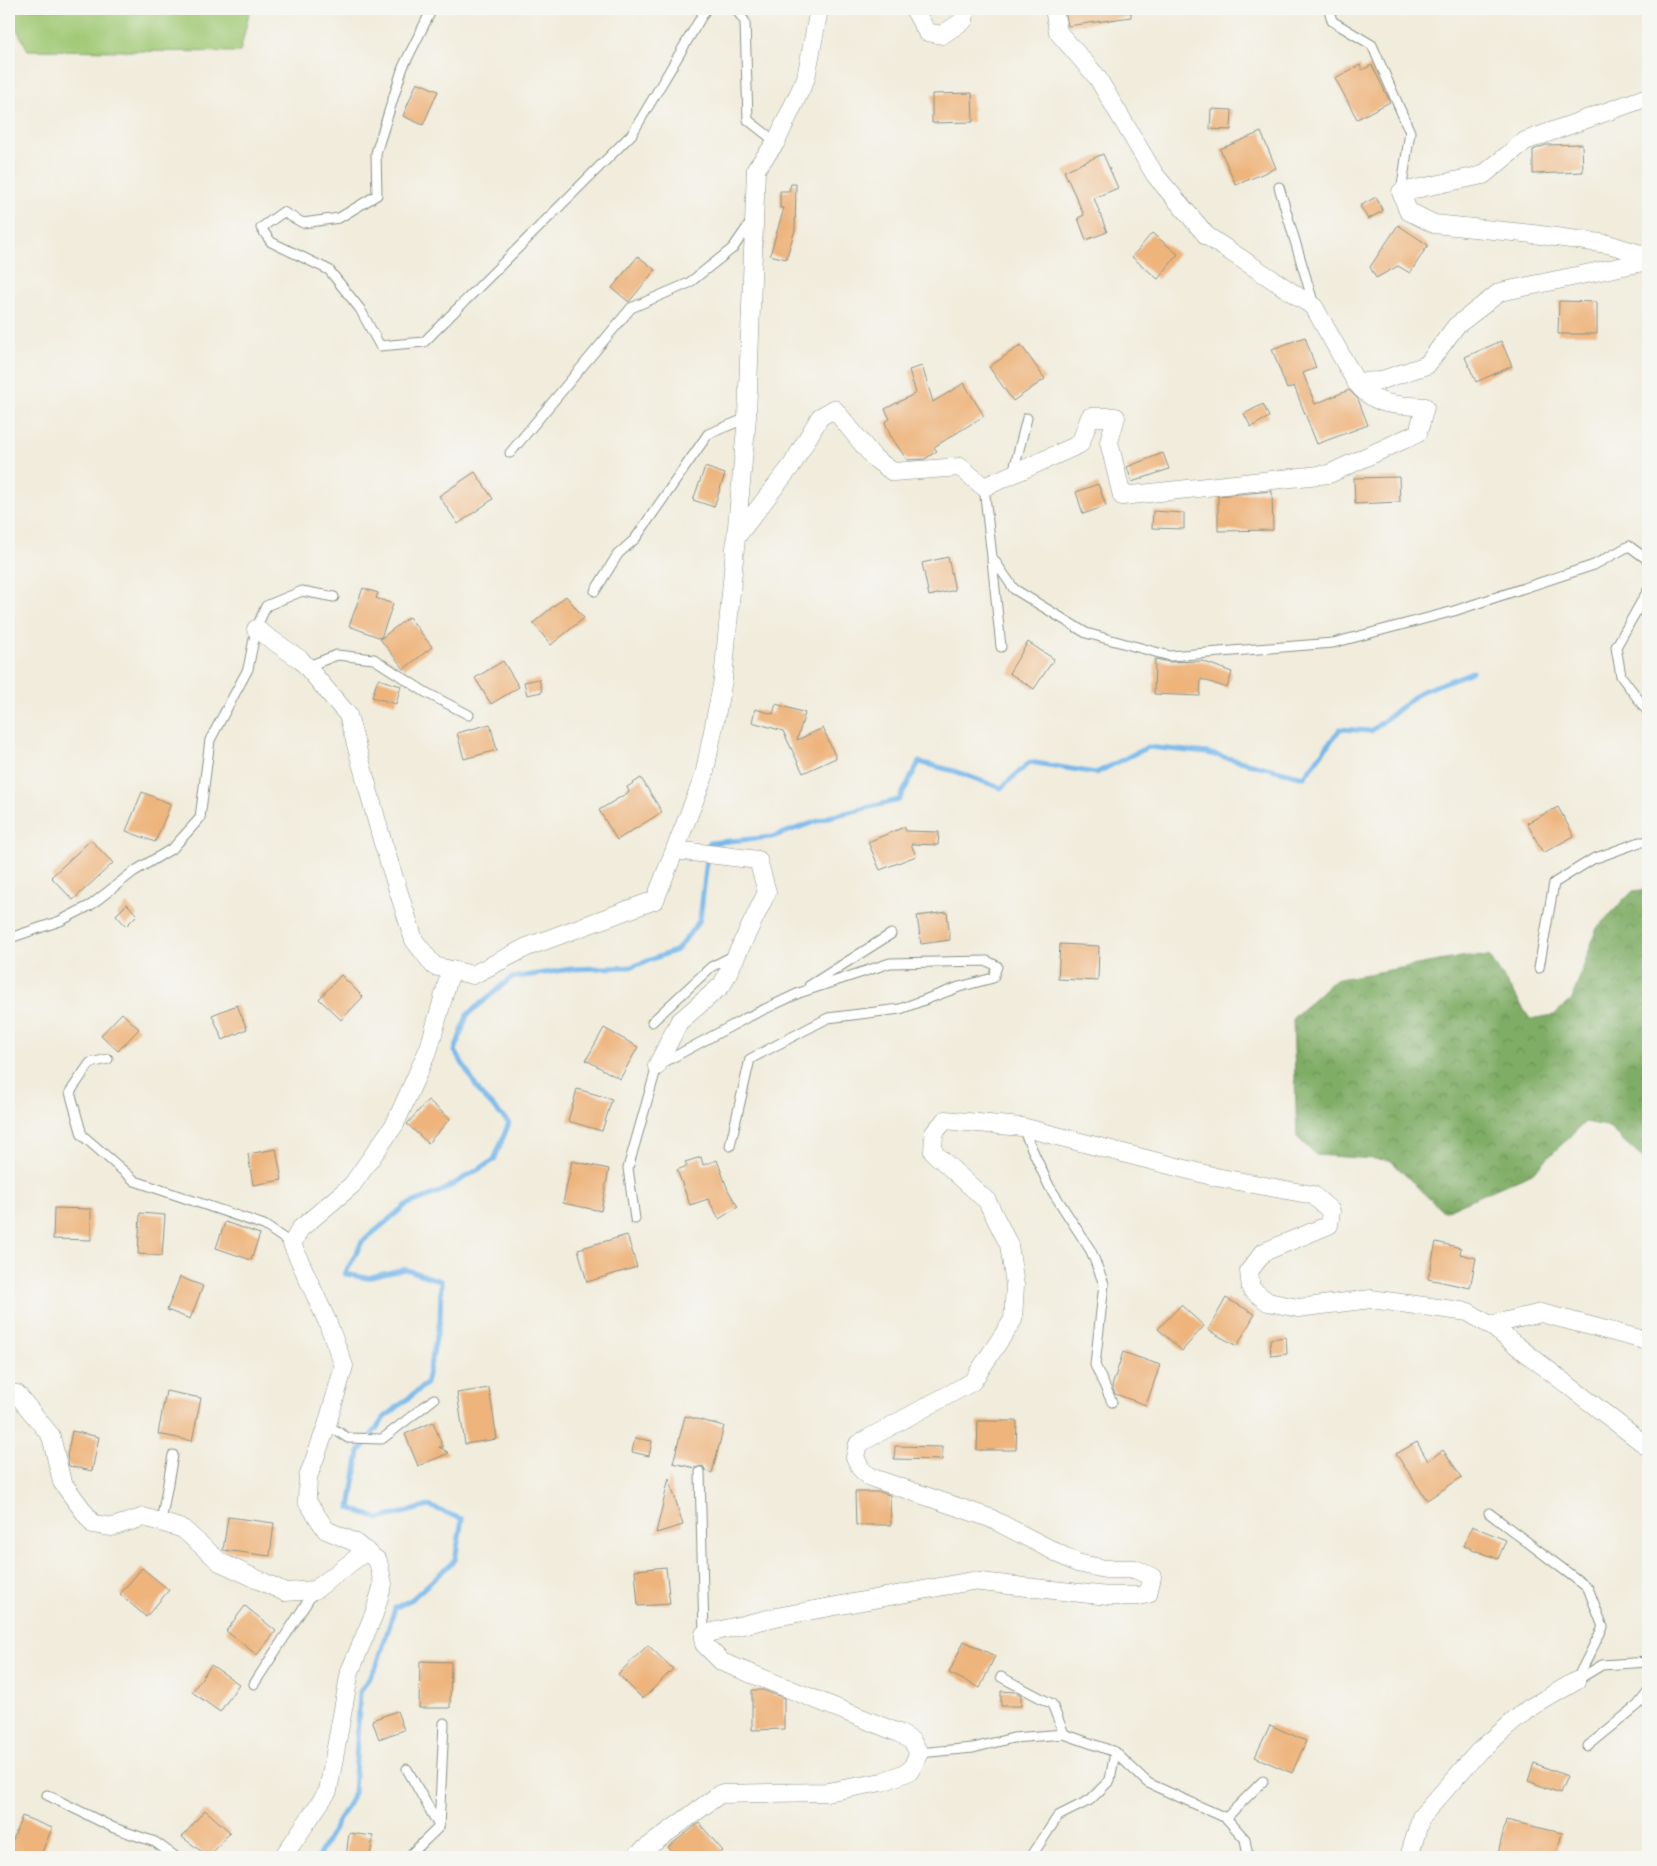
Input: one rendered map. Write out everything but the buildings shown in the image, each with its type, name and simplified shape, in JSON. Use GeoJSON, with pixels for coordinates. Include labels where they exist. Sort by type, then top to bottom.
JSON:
{"type":"FeatureCollection","features":[{"type":"Feature","properties":{"kind":"street"},"geometry":{"type":"LineString","coordinates":[[256,629],[301,660],[348,715],[382,840],[414,940],[434,966],[473,975],[527,947],[655,900],[704,776],[724,680],[747,418],[756,169],[776,142],[806,78],[819,9]]}},
{"type":"Feature","properties":{"kind":"street"},"geometry":{"type":"LineString","coordinates":[[914,9],[927,32],[942,35],[964,20],[966,9]]}},
{"type":"Feature","properties":{"kind":"street"},"geometry":{"type":"LineString","coordinates":[[737,536],[792,465],[820,418],[834,409],[874,458],[893,472],[960,467],[984,487],[1012,476],[1036,462],[1080,444],[1090,418],[1116,418],[1109,442],[1122,496],[1329,474],[1418,433],[1425,407],[1377,402],[1365,394],[1356,382],[1314,307],[1207,236],[1155,175],[1097,77],[1058,32],[1054,9]]}},
{"type":"Feature","properties":{"kind":"street"},"geometry":{"type":"LineString","coordinates":[[1648,98],[1525,141],[1483,175],[1400,192],[1408,211],[1434,224],[1608,244],[1648,256]]}},
{"type":"Feature","properties":{"kind":"street"},"geometry":{"type":"LineString","coordinates":[[1356,382],[1379,381],[1427,365],[1456,326],[1500,292],[1648,261]]}},
{"type":"Feature","properties":{"kind":"street"},"geometry":{"type":"LineString","coordinates":[[657,1066],[679,1022],[722,985],[767,892],[758,860],[675,850]]}},
{"type":"Feature","properties":{"kind":"street"},"geometry":{"type":"LineString","coordinates":[[283,1857],[328,1791],[350,1671],[374,1614],[383,1584],[378,1560],[354,1542],[326,1530],[307,1501],[308,1477],[327,1425],[344,1366],[327,1321],[292,1244],[300,1229],[352,1185],[395,1124],[430,1048],[451,970]]}},
{"type":"Feature","properties":{"kind":"street"},"geometry":{"type":"LineString","coordinates":[[634,1857],[720,1794],[827,1792],[882,1782],[910,1771],[919,1753],[912,1741],[900,1733],[722,1662],[704,1644],[704,1634],[776,1616],[972,1582],[1108,1596],[1148,1594],[1152,1578],[1144,1572],[1135,1569],[1105,1569],[1077,1563],[990,1518],[870,1477],[861,1469],[855,1457],[858,1444],[972,1382],[1013,1320],[1015,1285],[1009,1245],[987,1201],[933,1152],[934,1133],[945,1120],[1022,1127],[1216,1177],[1313,1195],[1331,1211],[1329,1225],[1264,1252],[1249,1271],[1252,1289],[1268,1302],[1298,1308],[1370,1299],[1468,1312],[1490,1325],[1648,1447]]}},
{"type":"Feature","properties":{"kind":"street"},"geometry":{"type":"LineString","coordinates":[[1490,1325],[1541,1313],[1648,1341]]}},
{"type":"Feature","properties":{"kind":"street"},"geometry":{"type":"LineString","coordinates":[[9,1393],[17,1394],[51,1436],[62,1482],[93,1524],[112,1528],[144,1517],[182,1529],[220,1562],[285,1592],[315,1590],[366,1551]]}},
{"type":"Feature","properties":{"kind":"street"},"geometry":{"type":"LineString","coordinates":[[1410,1857],[1421,1816],[1479,1751],[1528,1709],[1576,1681]]}},
{"type":"Feature","properties":{"kind":"lane"},"geometry":{"type":"LineString","coordinates":[[432,9],[403,67],[376,153],[378,195],[339,218],[303,223],[283,212],[261,228],[271,242],[329,270],[360,310],[380,346],[424,342],[632,134],[706,9]]}},
{"type":"Feature","properties":{"kind":"lane"},"geometry":{"type":"LineString","coordinates":[[736,9],[745,22],[748,120],[776,142]]}},
{"type":"Feature","properties":{"kind":"lane"},"geometry":{"type":"LineString","coordinates":[[1329,9],[1332,21],[1372,45],[1410,132],[1400,192]]}},
{"type":"Feature","properties":{"kind":"lane"},"geometry":{"type":"LineString","coordinates":[[1279,187],[1314,307]]}},
{"type":"Feature","properties":{"kind":"lane"},"geometry":{"type":"LineString","coordinates":[[510,453],[631,308],[689,283],[733,248],[755,217]]}},
{"type":"Feature","properties":{"kind":"lane"},"geometry":{"type":"LineString","coordinates":[[595,591],[618,554],[636,539],[708,434],[747,418]]}},
{"type":"Feature","properties":{"kind":"lane"},"geometry":{"type":"LineString","coordinates":[[1012,476],[1027,418]]}},
{"type":"Feature","properties":{"kind":"lane"},"geometry":{"type":"LineString","coordinates":[[984,487],[1001,647]]}},
{"type":"Feature","properties":{"kind":"lane"},"geometry":{"type":"LineString","coordinates":[[992,557],[1014,589],[1086,633],[1170,656],[1333,643],[1454,611],[1594,565],[1629,546],[1648,560]]}},
{"type":"Feature","properties":{"kind":"lane"},"geometry":{"type":"LineString","coordinates":[[1648,590],[1616,647],[1621,676],[1648,712]]}},
{"type":"Feature","properties":{"kind":"lane"},"geometry":{"type":"LineString","coordinates":[[10,938],[60,921],[91,905],[133,872],[173,848],[200,818],[210,740],[248,669],[256,629],[266,606],[302,591],[334,597]]}},
{"type":"Feature","properties":{"kind":"lane"},"geometry":{"type":"LineString","coordinates":[[306,668],[336,655],[374,659],[425,692],[469,715]]}},
{"type":"Feature","properties":{"kind":"lane"},"geometry":{"type":"LineString","coordinates":[[1539,968],[1554,883],[1593,858],[1640,842],[1648,842]]}},
{"type":"Feature","properties":{"kind":"lane"},"geometry":{"type":"LineString","coordinates":[[635,1220],[628,1168],[657,1066],[746,1018],[798,993],[892,934]]}},
{"type":"Feature","properties":{"kind":"lane"},"geometry":{"type":"LineString","coordinates":[[652,1022],[711,967],[738,953]]}},
{"type":"Feature","properties":{"kind":"lane"},"geometry":{"type":"LineString","coordinates":[[730,1146],[750,1059],[828,1018],[900,1009],[959,987],[993,978],[997,966],[987,961],[890,963],[798,993]]}},
{"type":"Feature","properties":{"kind":"lane"},"geometry":{"type":"LineString","coordinates":[[108,1059],[90,1063],[70,1092],[82,1135],[135,1181],[264,1226],[292,1244]]}},
{"type":"Feature","properties":{"kind":"lane"},"geometry":{"type":"LineString","coordinates":[[1022,1127],[1049,1186],[1091,1251],[1104,1284],[1095,1365],[1112,1402]]}},
{"type":"Feature","properties":{"kind":"lane"},"geometry":{"type":"LineString","coordinates":[[327,1425],[348,1438],[382,1439],[434,1399]]}},
{"type":"Feature","properties":{"kind":"lane"},"geometry":{"type":"LineString","coordinates":[[161,1522],[173,1455]]}},
{"type":"Feature","properties":{"kind":"lane"},"geometry":{"type":"LineString","coordinates":[[700,1472],[704,1634]]}},
{"type":"Feature","properties":{"kind":"lane"},"geometry":{"type":"LineString","coordinates":[[1489,1512],[1588,1588],[1603,1627],[1576,1681]]}},
{"type":"Feature","properties":{"kind":"lane"},"geometry":{"type":"LineString","coordinates":[[254,1684],[315,1590]]}},
{"type":"Feature","properties":{"kind":"lane"},"geometry":{"type":"LineString","coordinates":[[1576,1681],[1602,1665],[1648,1662]]}},
{"type":"Feature","properties":{"kind":"lane"},"geometry":{"type":"LineString","coordinates":[[1002,1677],[1052,1704],[1064,1734]]}},
{"type":"Feature","properties":{"kind":"lane"},"geometry":{"type":"LineString","coordinates":[[1588,1746],[1638,1705],[1648,1692]]}},
{"type":"Feature","properties":{"kind":"lane"},"geometry":{"type":"LineString","coordinates":[[408,1857],[439,1827],[444,1723]]}},
{"type":"Feature","properties":{"kind":"lane"},"geometry":{"type":"LineString","coordinates":[[919,1753],[974,1748],[1013,1738],[1064,1734],[1115,1752],[1148,1783],[1226,1818],[1245,1839],[1248,1857]]}},
{"type":"Feature","properties":{"kind":"lane"},"geometry":{"type":"LineString","coordinates":[[1031,1857],[1058,1816],[1090,1800],[1110,1780],[1115,1752]]}},
{"type":"Feature","properties":{"kind":"lane"},"geometry":{"type":"LineString","coordinates":[[407,1769],[439,1827]]}},
{"type":"Feature","properties":{"kind":"lane"},"geometry":{"type":"LineString","coordinates":[[1226,1818],[1263,1782]]}},
{"type":"Feature","properties":{"kind":"lane"},"geometry":{"type":"LineString","coordinates":[[47,1795],[114,1828],[155,1842],[176,1857]]}},
{"type":"Feature","properties":{"kind":"green space"},"geometry":{"type":"Polygon","coordinates":[[[9,9],[250,9],[240,52],[28,50],[9,15],[9,9]]]}},
{"type":"Feature","properties":{"kind":"green space"},"geometry":{"type":"Polygon","coordinates":[[[1648,889],[1648,1163],[1607,1126],[1585,1122],[1532,1173],[1443,1212],[1390,1160],[1316,1155],[1297,1137],[1293,1018],[1334,980],[1467,956],[1490,957],[1530,1019],[1554,1015],[1572,999],[1597,928],[1633,891],[1648,889]]]}},
{"type":"Feature","properties":{"kind":"waterway"},"geometry":{"type":"LineString","coordinates":[[318,1857],[354,1793],[360,1692],[377,1665],[395,1608],[412,1599],[455,1560],[462,1519],[429,1506],[379,1519],[350,1508],[359,1452],[384,1418],[426,1384],[440,1321],[441,1281],[405,1269],[367,1278],[345,1274],[362,1242],[406,1205],[442,1191],[494,1160],[509,1123],[480,1093],[455,1051],[467,1015],[511,978],[571,969],[631,967],[677,950],[700,920],[709,843],[772,837],[829,817],[899,800],[919,762],[954,771],[1001,788],[1030,762],[1096,773],[1148,747],[1207,753],[1304,777],[1340,729],[1371,731],[1420,692],[1472,672]]}}]}
